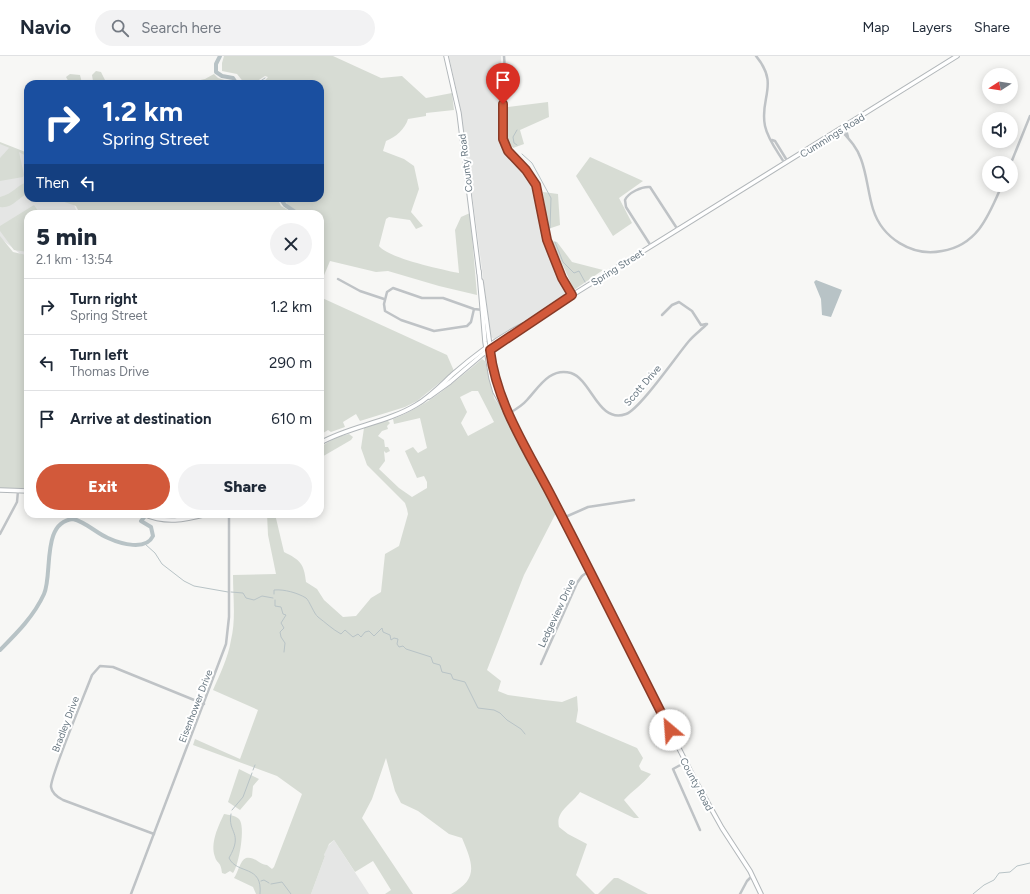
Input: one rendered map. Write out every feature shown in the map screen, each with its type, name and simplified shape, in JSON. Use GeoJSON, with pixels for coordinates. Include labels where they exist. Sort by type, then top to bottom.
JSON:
{"type":"FeatureCollection","features":[{"type":"Feature","properties":{"kind":"main road","name":"County Road"},"geometry":{"type":"LineString","coordinates":[[446,56],[456,90],[487,346],[494,375],[508,414],[563,518],[713,814],[752,875],[761,894]]}},
{"type":"Feature","properties":{"kind":"main road","name":"Cummings Road"},"geometry":{"type":"LineString","coordinates":[[706,213],[957,56]]}},
{"type":"Feature","properties":{"kind":"main road","name":"Spring Street"},"geometry":{"type":"LineString","coordinates":[[429,397],[487,346],[529,322],[706,213]]}},
{"type":"Feature","properties":{"kind":"main road","name":"Spring Street"},"geometry":{"type":"LineString","coordinates":[[324,441],[338,434],[401,413],[429,397],[488,351],[529,322]]}},
{"type":"Feature","properties":{"kind":"main road"},"geometry":{"type":"LineString","coordinates":[[0,490],[24,491]]}},
{"type":"Feature","properties":{"kind":"main road"},"geometry":{"type":"LineString","coordinates":[[155,518],[165,521],[176,521],[189,518]]}},
{"type":"Feature","properties":{"kind":"street"},"geometry":{"type":"LineString","coordinates":[[504,56],[503,139],[508,151],[526,170],[536,185],[547,240],[562,278],[572,295]]}},
{"type":"Feature","properties":{"kind":"street"},"geometry":{"type":"LineString","coordinates":[[756,56],[762,63],[768,76],[768,93],[764,118],[765,127],[772,140],[772,143],[786,163]]}},
{"type":"Feature","properties":{"kind":"street"},"geometry":{"type":"LineString","coordinates":[[1014,156],[1030,116]]}},
{"type":"Feature","properties":{"kind":"street"},"geometry":{"type":"LineString","coordinates":[[845,126],[848,138]]}},
{"type":"Feature","properties":{"kind":"street"},"geometry":{"type":"LineString","coordinates":[[840,129],[848,138],[860,158],[872,208],[878,221],[892,238],[913,249],[928,252],[942,251],[955,248],[970,240],[986,222],[999,192]]}},
{"type":"Feature","properties":{"kind":"street"},"geometry":{"type":"LineString","coordinates":[[651,246],[626,207],[625,200],[628,195],[645,187],[650,187],[678,230]]}},
{"type":"Feature","properties":{"kind":"street"},"geometry":{"type":"LineString","coordinates":[[338,279],[360,291],[384,299]]}},
{"type":"Feature","properties":{"kind":"street"},"geometry":{"type":"LineString","coordinates":[[474,309],[470,322],[467,326],[434,331],[388,314],[384,310],[384,299],[387,292],[393,288],[422,298],[443,298],[474,309],[483,310]]}},
{"type":"Feature","properties":{"kind":"street","name":"Scott Drive"},"geometry":{"type":"LineString","coordinates":[[508,414],[527,400],[548,377],[563,372],[570,373],[580,379],[605,410],[612,414],[625,414],[637,406],[689,341],[707,324],[700,324],[692,312],[679,302],[672,305],[662,315]]}},
{"type":"Feature","properties":{"kind":"street"},"geometry":{"type":"LineString","coordinates":[[0,534],[17,502],[18,491]]}},
{"type":"Feature","properties":{"kind":"street"},"geometry":{"type":"LineString","coordinates":[[563,518],[588,507],[634,500]]}},
{"type":"Feature","properties":{"kind":"street","name":"Eisenhower Drive"},"geometry":{"type":"LineString","coordinates":[[131,894],[223,654],[228,634],[230,605],[229,518]]}},
{"type":"Feature","properties":{"kind":"street","name":"Ledgeview Drive"},"geometry":{"type":"LineString","coordinates":[[541,664],[577,583],[582,576],[589,571]]}},
{"type":"Feature","properties":{"kind":"street","name":"Bradley Drive"},"geometry":{"type":"LineString","coordinates":[[154,834],[63,800],[55,795],[51,784],[92,675],[100,666],[108,666],[204,704]]}},
{"type":"Feature","properties":{"kind":"street"},"geometry":{"type":"LineString","coordinates":[[686,762],[673,769],[700,830]]}},
{"type":"Feature","properties":{"kind":"street"},"geometry":{"type":"LineString","coordinates":[[740,894],[747,880],[752,875]]}},
{"type":"Feature","properties":{"kind":"shaded area"},"geometry":{"type":"Polygon","coordinates":[[[224,56],[333,56],[381,78],[402,76],[426,98],[452,93],[454,110],[426,113],[426,116],[408,119],[400,132],[386,141],[383,151],[404,159],[414,166],[419,189],[411,212],[423,226],[416,229],[410,220],[389,217],[386,219],[379,246],[393,255],[404,259],[459,273],[455,230],[461,217],[470,213],[477,295],[439,286],[388,271],[376,272],[330,261],[324,275],[324,210],[295,210],[286,202],[324,202],[324,80],[265,80],[268,77],[265,76],[259,80],[242,80],[237,74],[222,71],[224,56]]]}},
{"type":"Feature","properties":{"kind":"shaded area"},"geometry":{"type":"Polygon","coordinates":[[[449,56],[501,56],[500,134],[503,147],[510,158],[529,176],[536,195],[543,237],[565,291],[564,297],[494,339],[491,337],[461,112],[449,56]]]}},
{"type":"Feature","properties":{"kind":"shaded area"},"geometry":{"type":"Polygon","coordinates":[[[96,71],[101,72],[105,80],[93,80],[92,75],[96,71]]]}},
{"type":"Feature","properties":{"kind":"shaded area"},"geometry":{"type":"Polygon","coordinates":[[[70,74],[80,75],[81,80],[68,80],[66,77],[70,74]]]}},
{"type":"Feature","properties":{"kind":"shaded area"},"geometry":{"type":"Polygon","coordinates":[[[214,74],[218,78],[224,80],[201,80],[214,74]]]}},
{"type":"Feature","properties":{"kind":"shaded area"},"geometry":{"type":"Polygon","coordinates":[[[548,102],[549,117],[520,130],[524,144],[513,148],[506,133],[508,107],[548,102]]]}},
{"type":"Feature","properties":{"kind":"shaded area"},"geometry":{"type":"Polygon","coordinates":[[[0,142],[24,151],[24,155],[19,152],[24,175],[23,177],[0,181],[0,158],[9,148],[12,149],[0,144],[0,142]]]}},
{"type":"Feature","properties":{"kind":"shaded area"},"geometry":{"type":"Polygon","coordinates":[[[0,143],[24,152],[24,202],[73,202],[76,210],[24,210],[24,257],[0,238],[0,143]]]}},
{"type":"Feature","properties":{"kind":"shaded area"},"geometry":{"type":"Polygon","coordinates":[[[590,157],[643,181],[619,198],[632,223],[613,236],[576,176],[590,157]]]}},
{"type":"Feature","properties":{"kind":"shaded area"},"geometry":{"type":"Polygon","coordinates":[[[24,183],[24,195],[11,205],[0,207],[0,197],[5,196],[24,183]]]}},
{"type":"Feature","properties":{"kind":"shaded area"},"geometry":{"type":"Polygon","coordinates":[[[543,192],[558,194],[560,225],[548,229],[543,192]]]}},
{"type":"Feature","properties":{"kind":"shaded area"},"geometry":{"type":"Polygon","coordinates":[[[64,202],[279,202],[281,206],[288,210],[78,210],[76,206],[64,202]]]}},
{"type":"Feature","properties":{"kind":"shaded area"},"geometry":{"type":"Polygon","coordinates":[[[34,205],[37,210],[26,210],[34,205]]]}},
{"type":"Feature","properties":{"kind":"shaded area"},"geometry":{"type":"Polygon","coordinates":[[[24,211],[24,251],[14,250],[0,231],[0,226],[24,211]]]}},
{"type":"Feature","properties":{"kind":"shaded area"},"geometry":{"type":"Polygon","coordinates":[[[0,236],[13,252],[24,255],[24,488],[0,488],[0,236]]]}},
{"type":"Feature","properties":{"kind":"shaded area"},"geometry":{"type":"Polygon","coordinates":[[[552,241],[557,242],[572,262],[603,270],[574,290],[552,241]]]}},
{"type":"Feature","properties":{"kind":"shaded area"},"geometry":{"type":"Polygon","coordinates":[[[816,280],[842,290],[831,317],[822,315],[821,299],[814,282],[816,280]]]}},
{"type":"Feature","properties":{"kind":"shaded area"},"geometry":{"type":"Polygon","coordinates":[[[324,299],[447,355],[454,371],[417,401],[405,407],[360,421],[356,414],[343,422],[345,427],[331,432],[328,430],[324,432],[324,299]]]}},
{"type":"Feature","properties":{"kind":"shaded area"},"geometry":{"type":"Polygon","coordinates":[[[482,359],[485,361],[494,398],[506,415],[556,513],[524,575],[487,670],[501,681],[498,691],[508,695],[562,702],[577,696],[578,710],[576,722],[637,748],[643,758],[639,766],[641,770],[651,774],[624,800],[639,818],[634,818],[580,792],[559,816],[559,827],[568,834],[587,844],[576,875],[595,894],[451,894],[466,883],[470,877],[471,863],[462,838],[449,834],[418,811],[401,803],[395,791],[386,758],[372,799],[362,818],[413,894],[385,894],[391,890],[373,861],[355,872],[334,840],[329,844],[324,855],[325,856],[311,894],[256,894],[253,887],[234,878],[242,861],[246,858],[252,858],[272,869],[274,867],[302,794],[277,776],[193,745],[195,739],[240,759],[258,710],[213,690],[226,660],[233,632],[233,575],[276,574],[268,535],[267,518],[276,518],[284,552],[294,557],[300,563],[304,570],[306,582],[317,589],[324,600],[343,617],[356,616],[371,598],[381,592],[385,554],[399,546],[408,514],[405,503],[367,465],[361,448],[364,428],[387,420],[390,423],[387,426],[388,429],[382,431],[378,436],[384,440],[385,447],[388,447],[390,451],[386,453],[384,451],[385,461],[379,469],[399,488],[412,497],[427,488],[427,482],[424,476],[417,478],[405,451],[413,447],[418,453],[427,448],[420,418],[394,424],[393,419],[418,407],[451,385],[482,359]],[[472,391],[460,397],[467,412],[461,423],[468,436],[494,422],[478,391],[472,391]]]}},
{"type":"Feature","properties":{"kind":"shaded area"},"geometry":{"type":"Polygon","coordinates":[[[349,434],[353,437],[351,440],[324,456],[324,445],[337,437],[349,434]]]}},
{"type":"Feature","properties":{"kind":"shaded area"},"geometry":{"type":"Polygon","coordinates":[[[239,769],[259,779],[253,786],[252,796],[240,810],[228,802],[239,769]]]}},
{"type":"Feature","properties":{"kind":"shaded area"},"geometry":{"type":"Polygon","coordinates":[[[224,814],[234,816],[239,819],[242,829],[241,846],[235,869],[233,873],[230,871],[225,874],[222,873],[221,866],[216,859],[213,846],[215,835],[224,814]]]}},
{"type":"Feature","properties":{"kind":"shaded area"},"geometry":{"type":"Polygon","coordinates":[[[334,840],[369,894],[311,894],[327,847],[334,840]]]}},
{"type":"Feature","properties":{"kind":"shaded area"},"geometry":{"type":"Polygon","coordinates":[[[614,878],[618,878],[648,894],[598,894],[614,878]]]}},
{"type":"Feature","properties":{"kind":"waterway"},"geometry":{"type":"LineString","coordinates":[[220,56],[216,64],[216,72],[222,76],[233,78],[234,80]]}},
{"type":"Feature","properties":{"kind":"waterway"},"geometry":{"type":"LineString","coordinates":[[517,130],[513,137],[514,143],[517,145]]}},
{"type":"Feature","properties":{"kind":"waterway"},"geometry":{"type":"LineString","coordinates":[[522,154],[532,163],[551,198],[550,228]]}},
{"type":"Feature","properties":{"kind":"waterway"},"geometry":{"type":"LineString","coordinates":[[283,202],[292,210]]}},
{"type":"Feature","properties":{"kind":"waterway"},"geometry":{"type":"LineString","coordinates":[[555,242],[563,262],[574,273],[579,271],[585,282]]}},
{"type":"Feature","properties":{"kind":"waterway"},"geometry":{"type":"LineString","coordinates":[[0,650],[19,631],[35,610],[44,594],[47,585],[52,539],[56,529],[63,522],[73,519],[78,520],[113,540],[126,544],[139,545],[150,541],[153,536],[151,527],[141,521],[144,518]]}},
{"type":"Feature","properties":{"kind":"waterway"},"geometry":{"type":"LineString","coordinates":[[145,544],[155,553],[162,564],[184,581],[194,586],[228,592]]}},
{"type":"Feature","properties":{"kind":"waterway"},"geometry":{"type":"LineString","coordinates":[[274,594],[274,590],[282,590],[303,596],[309,601],[318,617],[341,634],[345,630],[353,637],[358,634],[361,637],[365,632],[369,631],[374,636],[382,628],[383,632],[390,635],[391,640],[394,638],[398,639],[397,644],[399,647],[403,646],[406,649],[431,657],[433,663],[440,665],[442,672],[451,674],[453,679],[465,682],[478,708],[494,710],[500,713],[507,720],[521,729],[525,734]]}},
{"type":"Feature","properties":{"kind":"waterway"},"geometry":{"type":"LineString","coordinates":[[231,592],[243,593],[246,598],[254,600],[262,596],[273,598]]}},
{"type":"Feature","properties":{"kind":"waterway"},"geometry":{"type":"LineString","coordinates":[[275,600],[275,606],[281,607],[283,614],[286,615],[281,623],[284,628],[280,632],[285,643],[284,652]]}},
{"type":"Feature","properties":{"kind":"waterway"},"geometry":{"type":"LineString","coordinates":[[253,770],[255,765]]}},
{"type":"Feature","properties":{"kind":"waterway"},"geometry":{"type":"LineString","coordinates":[[232,810],[243,797],[252,773]]}},
{"type":"Feature","properties":{"kind":"waterway"},"geometry":{"type":"LineString","coordinates":[[231,814],[230,820],[235,843],[229,858],[238,867],[249,871],[258,878],[260,894]]}},
{"type":"Feature","properties":{"kind":"waterway"},"geometry":{"type":"LineString","coordinates":[[973,894],[984,885],[994,880],[999,873],[1010,872],[1017,866],[1030,863]]}},
{"type":"Feature","properties":{"kind":"waterway"},"geometry":{"type":"LineString","coordinates":[[261,881],[264,880],[269,883]]}},
{"type":"Feature","properties":{"kind":"waterway"},"geometry":{"type":"LineString","coordinates":[[271,884],[282,882],[291,894]]}},
{"type":"Feature","properties":{"kind":"route"},"geometry":{"type":"LineString","coordinates":[[503,104],[502,133],[505,145],[513,157],[531,176],[536,185],[547,240],[562,278],[572,295],[529,322],[490,350],[494,375],[508,414],[557,506],[604,602],[670,730]]}}]}
